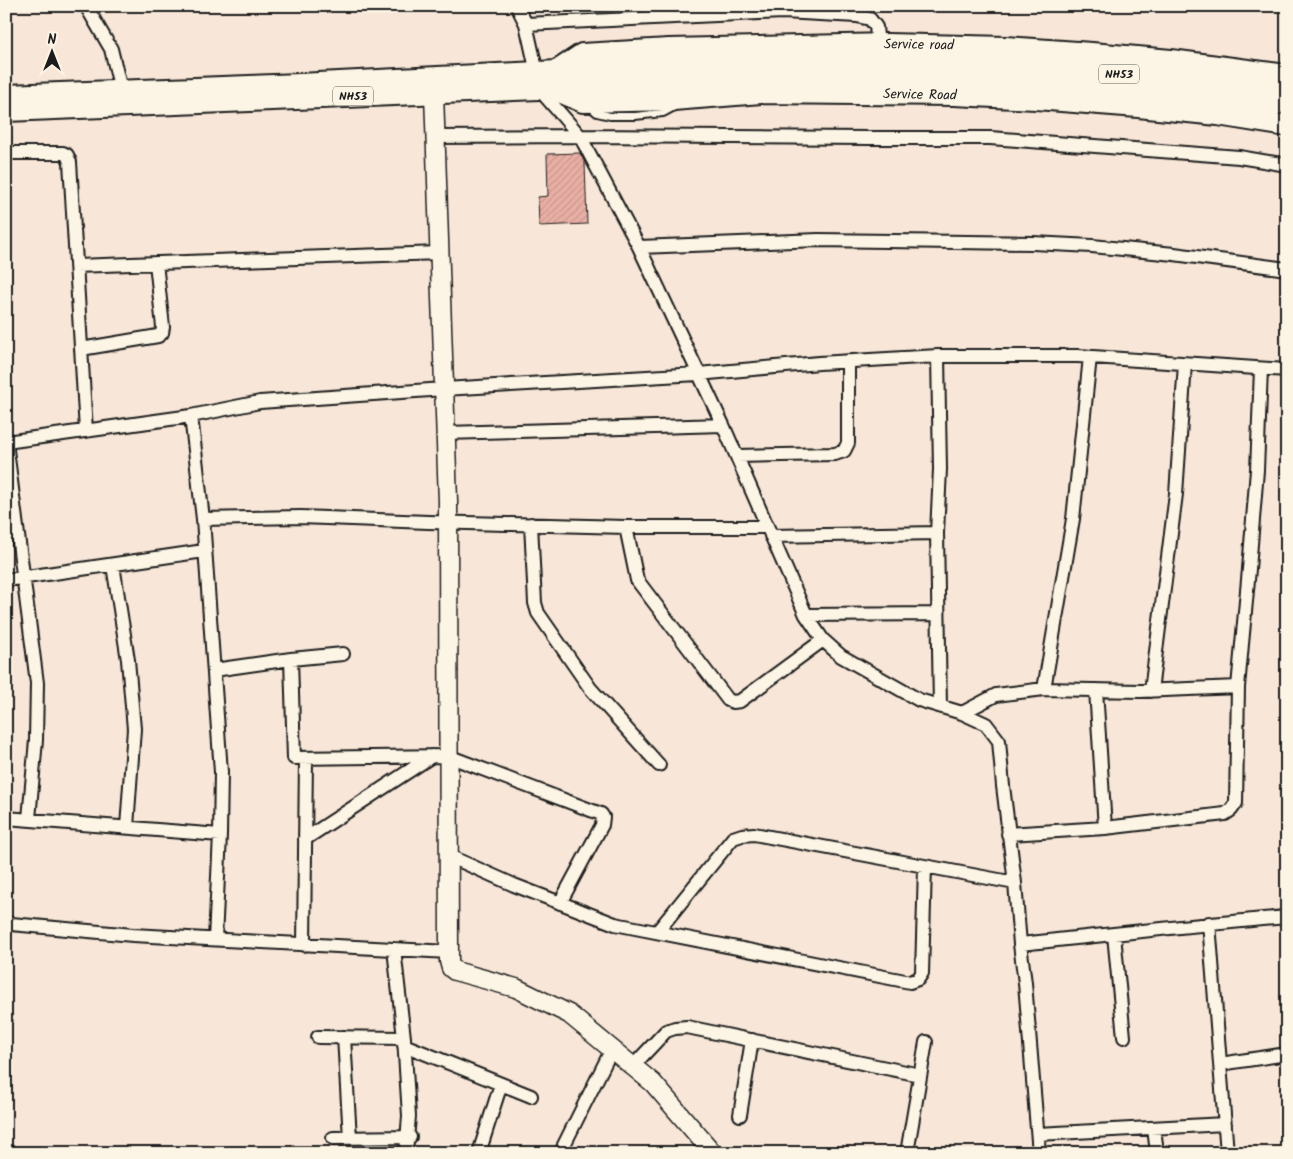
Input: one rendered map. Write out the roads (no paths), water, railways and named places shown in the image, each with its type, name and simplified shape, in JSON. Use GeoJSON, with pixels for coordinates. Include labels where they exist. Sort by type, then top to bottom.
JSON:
{"type":"FeatureCollection","features":[{"type":"Feature","properties":{"kind":"highway","name":"Service road"},"geometry":{"type":"LineString","coordinates":[[546,80],[582,54],[669,49],[878,45],[1006,47],[1092,53],[1287,74]]}},
{"type":"Feature","properties":{"kind":"highway","name":"NH53"},"geometry":{"type":"LineString","coordinates":[[6,111],[434,94],[698,64],[961,63],[1066,69],[1191,80],[1287,94]]}},
{"type":"Feature","properties":{"kind":"highway","name":"NH53"},"geometry":{"type":"LineString","coordinates":[[6,95],[309,83],[906,77],[1054,83],[1287,107]]}},
{"type":"Feature","properties":{"kind":"highway","name":"Service Road"},"geometry":{"type":"LineString","coordinates":[[546,80],[583,102],[761,93],[954,95],[1138,107],[1218,115],[1287,126]]}},
{"type":"Feature","properties":{"kind":"main road"},"geometry":{"type":"LineString","coordinates":[[434,94],[448,523],[440,756],[449,856],[449,961],[451,968],[455,972],[516,988],[569,1014],[653,1083],[713,1153]]}},
{"type":"Feature","properties":{"kind":"street"},"geometry":{"type":"LineString","coordinates":[[86,6],[111,49],[121,90]]}},
{"type":"Feature","properties":{"kind":"street"},"geometry":{"type":"LineString","coordinates":[[517,6],[526,24],[546,80],[580,136],[639,247],[737,456],[806,615],[823,640],[842,656],[919,700],[962,713],[986,724],[999,742],[1025,983],[1039,1153]]}},
{"type":"Feature","properties":{"kind":"street"},"geometry":{"type":"LineString","coordinates":[[526,24],[783,9],[870,19],[876,27],[878,45]]}},
{"type":"Feature","properties":{"kind":"street"},"geometry":{"type":"LineString","coordinates":[[436,137],[990,138],[1239,157],[1287,165]]}},
{"type":"Feature","properties":{"kind":"street"},"geometry":{"type":"LineString","coordinates":[[6,154],[63,154],[67,155],[70,162],[86,431]]}},
{"type":"Feature","properties":{"kind":"street"},"geometry":{"type":"LineString","coordinates":[[639,247],[818,240],[1033,243],[1092,246],[1174,254],[1287,269]]}},
{"type":"Feature","properties":{"kind":"street"},"geometry":{"type":"LineString","coordinates":[[76,266],[440,253]]}},
{"type":"Feature","properties":{"kind":"street"},"geometry":{"type":"LineString","coordinates":[[81,349],[158,336],[162,333],[163,327],[156,262]]}},
{"type":"Feature","properties":{"kind":"street"},"geometry":{"type":"LineString","coordinates":[[938,356],[940,706]]}},
{"type":"Feature","properties":{"kind":"street"},"geometry":{"type":"LineString","coordinates":[[29,819],[36,740],[37,682],[6,442],[192,416],[260,402],[698,374],[848,361],[938,356],[1090,357],[1287,370]]}},
{"type":"Feature","properties":{"kind":"street"},"geometry":{"type":"LineString","coordinates":[[1044,689],[1073,519],[1090,357]]}},
{"type":"Feature","properties":{"kind":"street"},"geometry":{"type":"LineString","coordinates":[[737,456],[835,454],[844,450],[848,443],[848,361]]}},
{"type":"Feature","properties":{"kind":"street"},"geometry":{"type":"LineString","coordinates":[[1151,691],[1176,494],[1185,364]]}},
{"type":"Feature","properties":{"kind":"street"},"geometry":{"type":"LineString","coordinates":[[1008,834],[1105,828],[1225,814],[1236,803],[1238,687],[1257,470],[1261,369]]}},
{"type":"Feature","properties":{"kind":"street"},"geometry":{"type":"LineString","coordinates":[[192,416],[203,519],[221,772],[215,939]]}},
{"type":"Feature","properties":{"kind":"street"},"geometry":{"type":"LineString","coordinates":[[446,433],[723,426]]}},
{"type":"Feature","properties":{"kind":"street"},"geometry":{"type":"LineString","coordinates":[[203,519],[301,517],[448,523],[938,533]]}},
{"type":"Feature","properties":{"kind":"street"},"geometry":{"type":"LineString","coordinates":[[531,524],[535,603],[538,613],[590,688],[659,765]]}},
{"type":"Feature","properties":{"kind":"street"},"geometry":{"type":"LineString","coordinates":[[626,527],[637,580],[728,700],[733,702],[740,700],[823,640]]}},
{"type":"Feature","properties":{"kind":"street"},"geometry":{"type":"LineString","coordinates":[[6,580],[204,551]]}},
{"type":"Feature","properties":{"kind":"street"},"geometry":{"type":"LineString","coordinates":[[113,565],[128,660],[134,729],[128,827]]}},
{"type":"Feature","properties":{"kind":"street"},"geometry":{"type":"LineString","coordinates":[[806,615],[938,614]]}},
{"type":"Feature","properties":{"kind":"street"},"geometry":{"type":"LineString","coordinates":[[214,670],[343,654]]}},
{"type":"Feature","properties":{"kind":"street"},"geometry":{"type":"LineString","coordinates":[[291,659],[294,758],[440,756],[600,814],[603,817],[602,825],[560,903]]}},
{"type":"Feature","properties":{"kind":"street"},"geometry":{"type":"LineString","coordinates":[[962,713],[996,695],[1044,689],[1151,691],[1238,687]]}},
{"type":"Feature","properties":{"kind":"street"},"geometry":{"type":"LineString","coordinates":[[1096,690],[1105,828]]}},
{"type":"Feature","properties":{"kind":"street"},"geometry":{"type":"LineString","coordinates":[[305,839],[440,756]]}},
{"type":"Feature","properties":{"kind":"street"},"geometry":{"type":"LineString","coordinates":[[304,945],[306,758]]}},
{"type":"Feature","properties":{"kind":"street"},"geometry":{"type":"LineString","coordinates":[[6,818],[220,835]]}},
{"type":"Feature","properties":{"kind":"street"},"geometry":{"type":"LineString","coordinates":[[657,932],[733,838],[742,835],[754,834],[1015,883]]}},
{"type":"Feature","properties":{"kind":"street"},"geometry":{"type":"LineString","coordinates":[[449,856],[514,885],[615,924],[910,982],[918,979],[922,972],[925,866]]}},
{"type":"Feature","properties":{"kind":"street"},"geometry":{"type":"LineString","coordinates":[[1020,944],[1287,916]]}},
{"type":"Feature","properties":{"kind":"street"},"geometry":{"type":"LineString","coordinates":[[6,922],[124,934],[449,952]]}},
{"type":"Feature","properties":{"kind":"street"},"geometry":{"type":"LineString","coordinates":[[1209,923],[1227,1153]]}},
{"type":"Feature","properties":{"kind":"street"},"geometry":{"type":"LineString","coordinates":[[1114,935],[1124,1037]]}},
{"type":"Feature","properties":{"kind":"street"},"geometry":{"type":"LineString","coordinates":[[394,950],[404,1041],[409,1116],[409,1137],[406,1153]]}},
{"type":"Feature","properties":{"kind":"street"},"geometry":{"type":"LineString","coordinates":[[633,1066],[666,1031],[687,1027],[920,1075]]}},
{"type":"Feature","properties":{"kind":"street"},"geometry":{"type":"LineString","coordinates":[[318,1037],[404,1041],[531,1096]]}},
{"type":"Feature","properties":{"kind":"street"},"geometry":{"type":"LineString","coordinates":[[344,1037],[350,1138]]}},
{"type":"Feature","properties":{"kind":"street"},"geometry":{"type":"LineString","coordinates":[[740,1115],[752,1040]]}},
{"type":"Feature","properties":{"kind":"street"},"geometry":{"type":"LineString","coordinates":[[907,1153],[926,1042]]}},
{"type":"Feature","properties":{"kind":"street"},"geometry":{"type":"LineString","coordinates":[[566,1150],[612,1049]]}},
{"type":"Feature","properties":{"kind":"street"},"geometry":{"type":"LineString","coordinates":[[1220,1064],[1287,1054]]}},
{"type":"Feature","properties":{"kind":"street"},"geometry":{"type":"LineString","coordinates":[[479,1153],[501,1084]]}},
{"type":"Feature","properties":{"kind":"street"},"geometry":{"type":"LineString","coordinates":[[1038,1134],[1225,1124]]}},
{"type":"Feature","properties":{"kind":"street"},"geometry":{"type":"LineString","coordinates":[[1154,1128],[1157,1153]]}},
{"type":"Feature","properties":{"kind":"street"},"geometry":{"type":"LineString","coordinates":[[332,1138],[409,1137]]}}]}
